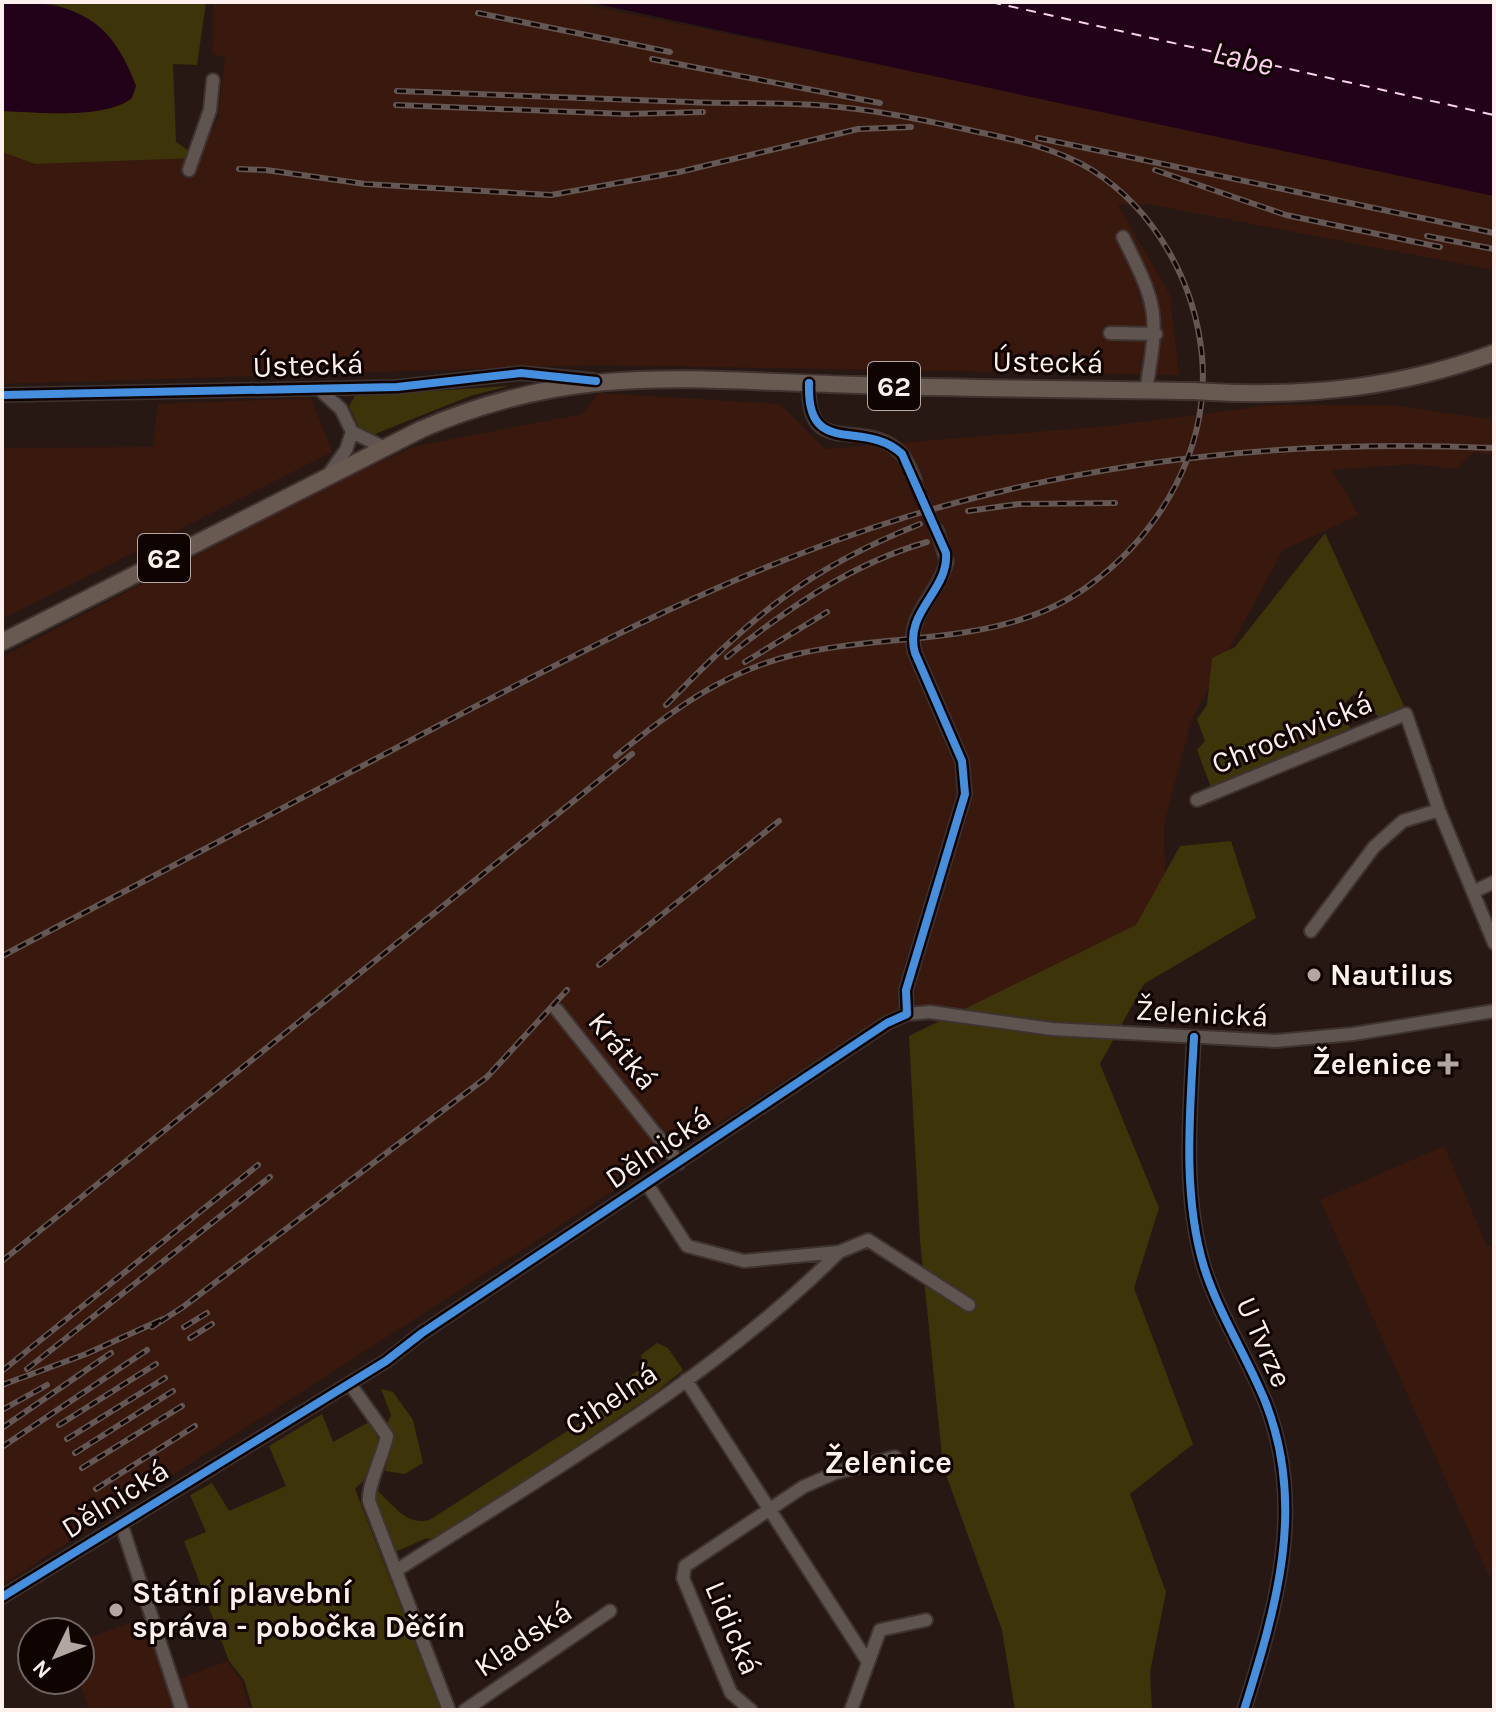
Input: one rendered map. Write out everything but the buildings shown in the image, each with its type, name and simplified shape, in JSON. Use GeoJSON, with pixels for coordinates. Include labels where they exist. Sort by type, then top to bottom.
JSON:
{"type":"FeatureCollection","features":[{"type":"Feature","properties":{"kind":"main road","name":"Ústecká"},"geometry":{"type":"LineString","coordinates":[[327,475],[383,447],[486,404],[596,381],[683,376],[809,383],[1297,394],[1407,380],[1494,353]]}},
{"type":"Feature","properties":{"kind":"main road","name":"62"},"geometry":{"type":"LineString","coordinates":[[2,642],[327,475]]}},
{"type":"Feature","properties":{"kind":"street"},"geometry":{"type":"LineString","coordinates":[[189,170],[210,110],[213,80]]}},
{"type":"Feature","properties":{"kind":"street"},"geometry":{"type":"LineString","coordinates":[[1123,237],[1152,296],[1156,334],[1146,390]]}},
{"type":"Feature","properties":{"kind":"street"},"geometry":{"type":"LineString","coordinates":[[1110,333],[1156,334]]}},
{"type":"Feature","properties":{"kind":"street","name":"Ústecká"},"geometry":{"type":"LineString","coordinates":[[2,395],[409,386],[521,373],[596,381]]}},
{"type":"Feature","properties":{"kind":"street"},"geometry":{"type":"LineString","coordinates":[[809,383],[808,406],[815,422],[829,432],[888,443],[902,454],[915,480]]}},
{"type":"Feature","properties":{"kind":"street","name":"Ústecká"},"geometry":{"type":"LineString","coordinates":[[319,389],[341,409],[352,432]]}},
{"type":"Feature","properties":{"kind":"street"},"geometry":{"type":"LineString","coordinates":[[327,475],[346,450],[352,432],[383,447]]}},
{"type":"Feature","properties":{"kind":"street"},"geometry":{"type":"LineString","coordinates":[[907,1014],[906,990],[965,794],[962,761],[915,653],[912,639],[916,620],[947,562],[937,530]]}},
{"type":"Feature","properties":{"kind":"street","name":"Chrochvická"},"geometry":{"type":"LineString","coordinates":[[1197,800],[1406,714],[1439,810]]}},
{"type":"Feature","properties":{"kind":"street"},"geometry":{"type":"LineString","coordinates":[[1311,931],[1374,847],[1403,821],[1439,810],[1494,943]]}},
{"type":"Feature","properties":{"kind":"street"},"geometry":{"type":"LineString","coordinates":[[1475,891],[1494,882]]}},
{"type":"Feature","properties":{"kind":"street","name":"Krátká"},"geometry":{"type":"LineString","coordinates":[[557,1010],[679,1163]]}},
{"type":"Feature","properties":{"kind":"street","name":"Želenická"},"geometry":{"type":"LineString","coordinates":[[907,1014],[930,1012],[1052,1029],[1275,1041],[1353,1034],[1494,1011]]}},
{"type":"Feature","properties":{"kind":"street","name":"Dělnická"},"geometry":{"type":"LineString","coordinates":[[2,1597],[350,1384],[887,1023],[907,1014]]}},
{"type":"Feature","properties":{"kind":"street","name":"U Tvrze"},"geometry":{"type":"LineString","coordinates":[[1194,1037],[1190,1119],[1193,1210],[1204,1268],[1265,1403],[1280,1454],[1286,1504],[1284,1565],[1244,1710]]}},
{"type":"Feature","properties":{"kind":"street"},"geometry":{"type":"LineString","coordinates":[[647,1184],[687,1246],[744,1261],[839,1252],[868,1240],[969,1305]]}},
{"type":"Feature","properties":{"kind":"street","name":"Cihelná"},"geometry":{"type":"LineString","coordinates":[[397,1570],[686,1380],[787,1304],[839,1252]]}},
{"type":"Feature","properties":{"kind":"street"},"geometry":{"type":"LineString","coordinates":[[686,1380],[868,1662]]}},
{"type":"Feature","properties":{"kind":"street","name":"Kladská"},"geometry":{"type":"LineString","coordinates":[[350,1384],[387,1436],[369,1501],[449,1710]]}},
{"type":"Feature","properties":{"kind":"street"},"geometry":{"type":"LineString","coordinates":[[769,1508],[835,1473],[895,1457]]}},
{"type":"Feature","properties":{"kind":"street","name":"Lidická"},"geometry":{"type":"LineString","coordinates":[[751,1710],[731,1693],[683,1578],[685,1566],[769,1508]]}},
{"type":"Feature","properties":{"kind":"street"},"geometry":{"type":"LineString","coordinates":[[121,1523],[182,1710]]}},
{"type":"Feature","properties":{"kind":"street","name":"Kladská"},"geometry":{"type":"LineString","coordinates":[[465,1710],[610,1611]]}},
{"type":"Feature","properties":{"kind":"street"},"geometry":{"type":"LineString","coordinates":[[851,1710],[880,1630],[926,1620]]}},
{"type":"Feature","properties":{"kind":"shaded area"},"geometry":{"type":"Polygon","coordinates":[[[44,2],[206,2],[197,65],[173,64],[176,142],[199,158],[35,164],[2,152],[2,111],[64,113],[111,108],[136,86],[121,56],[102,31],[76,13],[44,2]]]}},
{"type":"Feature","properties":{"kind":"shaded area"},"geometry":{"type":"Polygon","coordinates":[[[214,2],[572,2],[954,80],[1494,196],[1494,270],[1148,204],[1118,205],[1170,295],[1179,375],[596,365],[2,384],[2,152],[35,164],[199,158],[218,118],[225,57],[212,54],[214,2]]]}},
{"type":"Feature","properties":{"kind":"shaded area"},"geometry":{"type":"Polygon","coordinates":[[[509,386],[470,396],[375,434],[360,429],[349,406],[355,396],[509,386]]]}},
{"type":"Feature","properties":{"kind":"shaded area"},"geometry":{"type":"Polygon","coordinates":[[[599,393],[780,404],[825,449],[1109,426],[1271,405],[1392,405],[1494,420],[1494,456],[1474,452],[1456,469],[1413,464],[1332,470],[1359,515],[1283,550],[1192,718],[1164,824],[1166,921],[965,1008],[874,1023],[2,1585],[2,657],[337,481],[416,446],[582,414],[599,393]]]}},
{"type":"Feature","properties":{"kind":"shaded area"},"geometry":{"type":"Polygon","coordinates":[[[311,398],[332,452],[2,619],[2,448],[153,447],[158,404],[311,398]]]}},
{"type":"Feature","properties":{"kind":"shaded area"},"geometry":{"type":"Polygon","coordinates":[[[1325,533],[1404,706],[1379,717],[1354,694],[1335,713],[1351,728],[1211,787],[1197,750],[1205,741],[1197,719],[1207,705],[1212,658],[1235,647],[1325,533]]]}},
{"type":"Feature","properties":{"kind":"shaded area"},"geometry":{"type":"Polygon","coordinates":[[[1231,841],[1256,918],[1144,984],[1100,1064],[1159,1208],[1134,1288],[1193,1444],[1130,1494],[1166,1592],[1150,1672],[1152,1710],[1015,1710],[1002,1630],[943,1466],[920,1240],[909,1036],[1136,925],[1180,846],[1231,841]]]}},
{"type":"Feature","properties":{"kind":"shaded area"},"geometry":{"type":"Polygon","coordinates":[[[1444,1146],[1487,1246],[1494,1245],[1494,1574],[1489,1576],[1320,1200],[1444,1146]]]}},
{"type":"Feature","properties":{"kind":"shaded area"},"geometry":{"type":"Polygon","coordinates":[[[657,1343],[668,1348],[683,1370],[655,1393],[441,1538],[425,1539],[395,1552],[373,1494],[378,1491],[409,1518],[431,1519],[614,1401],[618,1385],[643,1367],[641,1355],[657,1343]]]}},
{"type":"Feature","properties":{"kind":"shaded area"},"geometry":{"type":"Polygon","coordinates":[[[381,1389],[393,1392],[413,1420],[423,1463],[405,1474],[385,1471],[394,1436],[386,1426],[391,1415],[381,1389]]]}},
{"type":"Feature","properties":{"kind":"shaded area"},"geometry":{"type":"Polygon","coordinates":[[[322,1414],[333,1442],[371,1421],[376,1433],[379,1459],[355,1489],[441,1710],[253,1710],[244,1680],[229,1661],[184,1541],[206,1532],[190,1495],[212,1483],[229,1511],[286,1486],[269,1446],[322,1414]]]}},
{"type":"Feature","properties":{"kind":"shaded area"},"geometry":{"type":"Polygon","coordinates":[[[144,1618],[170,1682],[227,1661],[241,1680],[250,1710],[78,1710],[88,1706],[85,1696],[96,1696],[96,1635],[144,1618]]]}},
{"type":"Feature","properties":{"kind":"water"},"geometry":{"type":"Polygon","coordinates":[[[2,2],[49,5],[69,10],[101,28],[126,62],[136,86],[132,98],[120,105],[88,112],[2,111],[2,2]]]}},
{"type":"Feature","properties":{"kind":"water","name":"Labe"},"geometry":{"type":"Polygon","coordinates":[[[588,2],[1494,2],[1494,196],[588,2]]]}},
{"type":"Feature","properties":{"kind":"ferry route"},"geometry":{"type":"LineString","coordinates":[[991,2],[1494,115]]}},
{"type":"Feature","properties":{"kind":"tunnel"},"geometry":{"type":"LineString","coordinates":[[915,480],[937,530]]}},
{"type":"Feature","properties":{"kind":"railway"},"geometry":{"type":"LineString","coordinates":[[478,13],[670,52]]}},
{"type":"Feature","properties":{"kind":"railway"},"geometry":{"type":"LineString","coordinates":[[652,59],[880,103]]}},
{"type":"Feature","properties":{"kind":"railway"},"geometry":{"type":"LineString","coordinates":[[397,91],[818,105],[938,123],[1022,142],[1065,156],[1115,186],[1153,227],[1181,275],[1191,301],[1202,356],[1202,390],[1198,423],[1189,454],[1159,513],[1139,539],[1091,584],[1058,605],[985,629],[831,648],[768,662],[699,695],[616,756]]}},
{"type":"Feature","properties":{"kind":"railway"},"geometry":{"type":"LineString","coordinates":[[396,105],[627,114],[703,112]]}},
{"type":"Feature","properties":{"kind":"railway"},"geometry":{"type":"LineString","coordinates":[[239,169],[365,184],[551,195],[679,172],[858,129],[911,127]]}},
{"type":"Feature","properties":{"kind":"railway"},"geometry":{"type":"LineString","coordinates":[[1038,138],[1494,233]]}},
{"type":"Feature","properties":{"kind":"railway"},"geometry":{"type":"LineString","coordinates":[[1155,170],[1286,215],[1440,247]]}},
{"type":"Feature","properties":{"kind":"railway"},"geometry":{"type":"LineString","coordinates":[[1427,236],[1494,249]]}},
{"type":"Feature","properties":{"kind":"railway"},"geometry":{"type":"LineString","coordinates":[[2,956],[608,639],[725,585],[844,537],[978,497],[1123,467],[1197,457],[1345,447],[1494,448]]}},
{"type":"Feature","properties":{"kind":"railway"},"geometry":{"type":"LineString","coordinates":[[968,511],[1019,504],[1115,503]]}},
{"type":"Feature","properties":{"kind":"railway"},"geometry":{"type":"LineString","coordinates":[[666,705],[754,621],[811,578],[879,541],[920,524]]}},
{"type":"Feature","properties":{"kind":"railway"},"geometry":{"type":"LineString","coordinates":[[727,657],[821,589],[872,562],[927,542]]}},
{"type":"Feature","properties":{"kind":"railway"},"geometry":{"type":"LineString","coordinates":[[745,662],[827,612]]}},
{"type":"Feature","properties":{"kind":"railway"},"geometry":{"type":"LineString","coordinates":[[2,1261],[632,754]]}},
{"type":"Feature","properties":{"kind":"railway"},"geometry":{"type":"LineString","coordinates":[[599,965],[779,821]]}},
{"type":"Feature","properties":{"kind":"railway"},"geometry":{"type":"LineString","coordinates":[[2,1385],[86,1354],[163,1319],[152,1327],[183,1307],[487,1077],[567,990]]}},
{"type":"Feature","properties":{"kind":"railway"},"geometry":{"type":"LineString","coordinates":[[2,1371],[258,1165]]}},
{"type":"Feature","properties":{"kind":"railway"},"geometry":{"type":"LineString","coordinates":[[27,1369],[270,1177]]}},
{"type":"Feature","properties":{"kind":"railway"},"geometry":{"type":"LineString","coordinates":[[184,1327],[207,1313]]}},
{"type":"Feature","properties":{"kind":"railway"},"geometry":{"type":"LineString","coordinates":[[190,1338],[212,1324]]}},
{"type":"Feature","properties":{"kind":"railway"},"geometry":{"type":"LineString","coordinates":[[2,1447],[147,1350]]}},
{"type":"Feature","properties":{"kind":"railway"},"geometry":{"type":"LineString","coordinates":[[2,1428],[111,1353]]}},
{"type":"Feature","properties":{"kind":"railway"},"geometry":{"type":"LineString","coordinates":[[59,1425],[156,1364]]}},
{"type":"Feature","properties":{"kind":"railway"},"geometry":{"type":"LineString","coordinates":[[67,1439],[165,1378]]}},
{"type":"Feature","properties":{"kind":"railway"},"geometry":{"type":"LineString","coordinates":[[2,1410],[47,1385]]}},
{"type":"Feature","properties":{"kind":"railway"},"geometry":{"type":"LineString","coordinates":[[75,1453],[173,1391]]}},
{"type":"Feature","properties":{"kind":"railway"},"geometry":{"type":"LineString","coordinates":[[82,1468],[182,1406]]}},
{"type":"Feature","properties":{"kind":"railway"},"geometry":{"type":"LineString","coordinates":[[96,1489],[195,1426]]}},
{"type":"Feature","properties":{"kind":"cycle path"},"geometry":{"type":"LineString","coordinates":[[2,395],[397,387],[521,373],[596,381]]}},
{"type":"Feature","properties":{"kind":"cycle path"},"geometry":{"type":"LineString","coordinates":[[2,1597],[386,1361],[422,1333],[887,1023],[907,1014],[906,990],[965,794],[962,761],[915,653],[913,638],[920,613],[941,579],[946,553],[902,454],[887,444],[827,430],[817,422],[811,407],[809,383]]}},
{"type":"Feature","properties":{"kind":"cycle path"},"geometry":{"type":"LineString","coordinates":[[1194,1037],[1189,1153],[1197,1239],[1217,1301],[1265,1401],[1277,1440],[1284,1479],[1285,1518],[1276,1595],[1244,1710]]}},
{"type":"Feature","properties":{"kind":"place","name":"Nautilus"},"geometry":{"type":"Point","coordinates":[1314,975]}},
{"type":"Feature","properties":{"kind":"place","name":"Želenice"},"geometry":{"type":"Point","coordinates":[1448,1064]}},
{"type":"Feature","properties":{"kind":"place","name":"Státní plavební správa - pobočka Děčín"},"geometry":{"type":"Point","coordinates":[116,1610]}},
{"type":"Feature","properties":{"kind":"district","name":"Želenice"},"geometry":{"type":"Point","coordinates":[888,1462]}}]}
